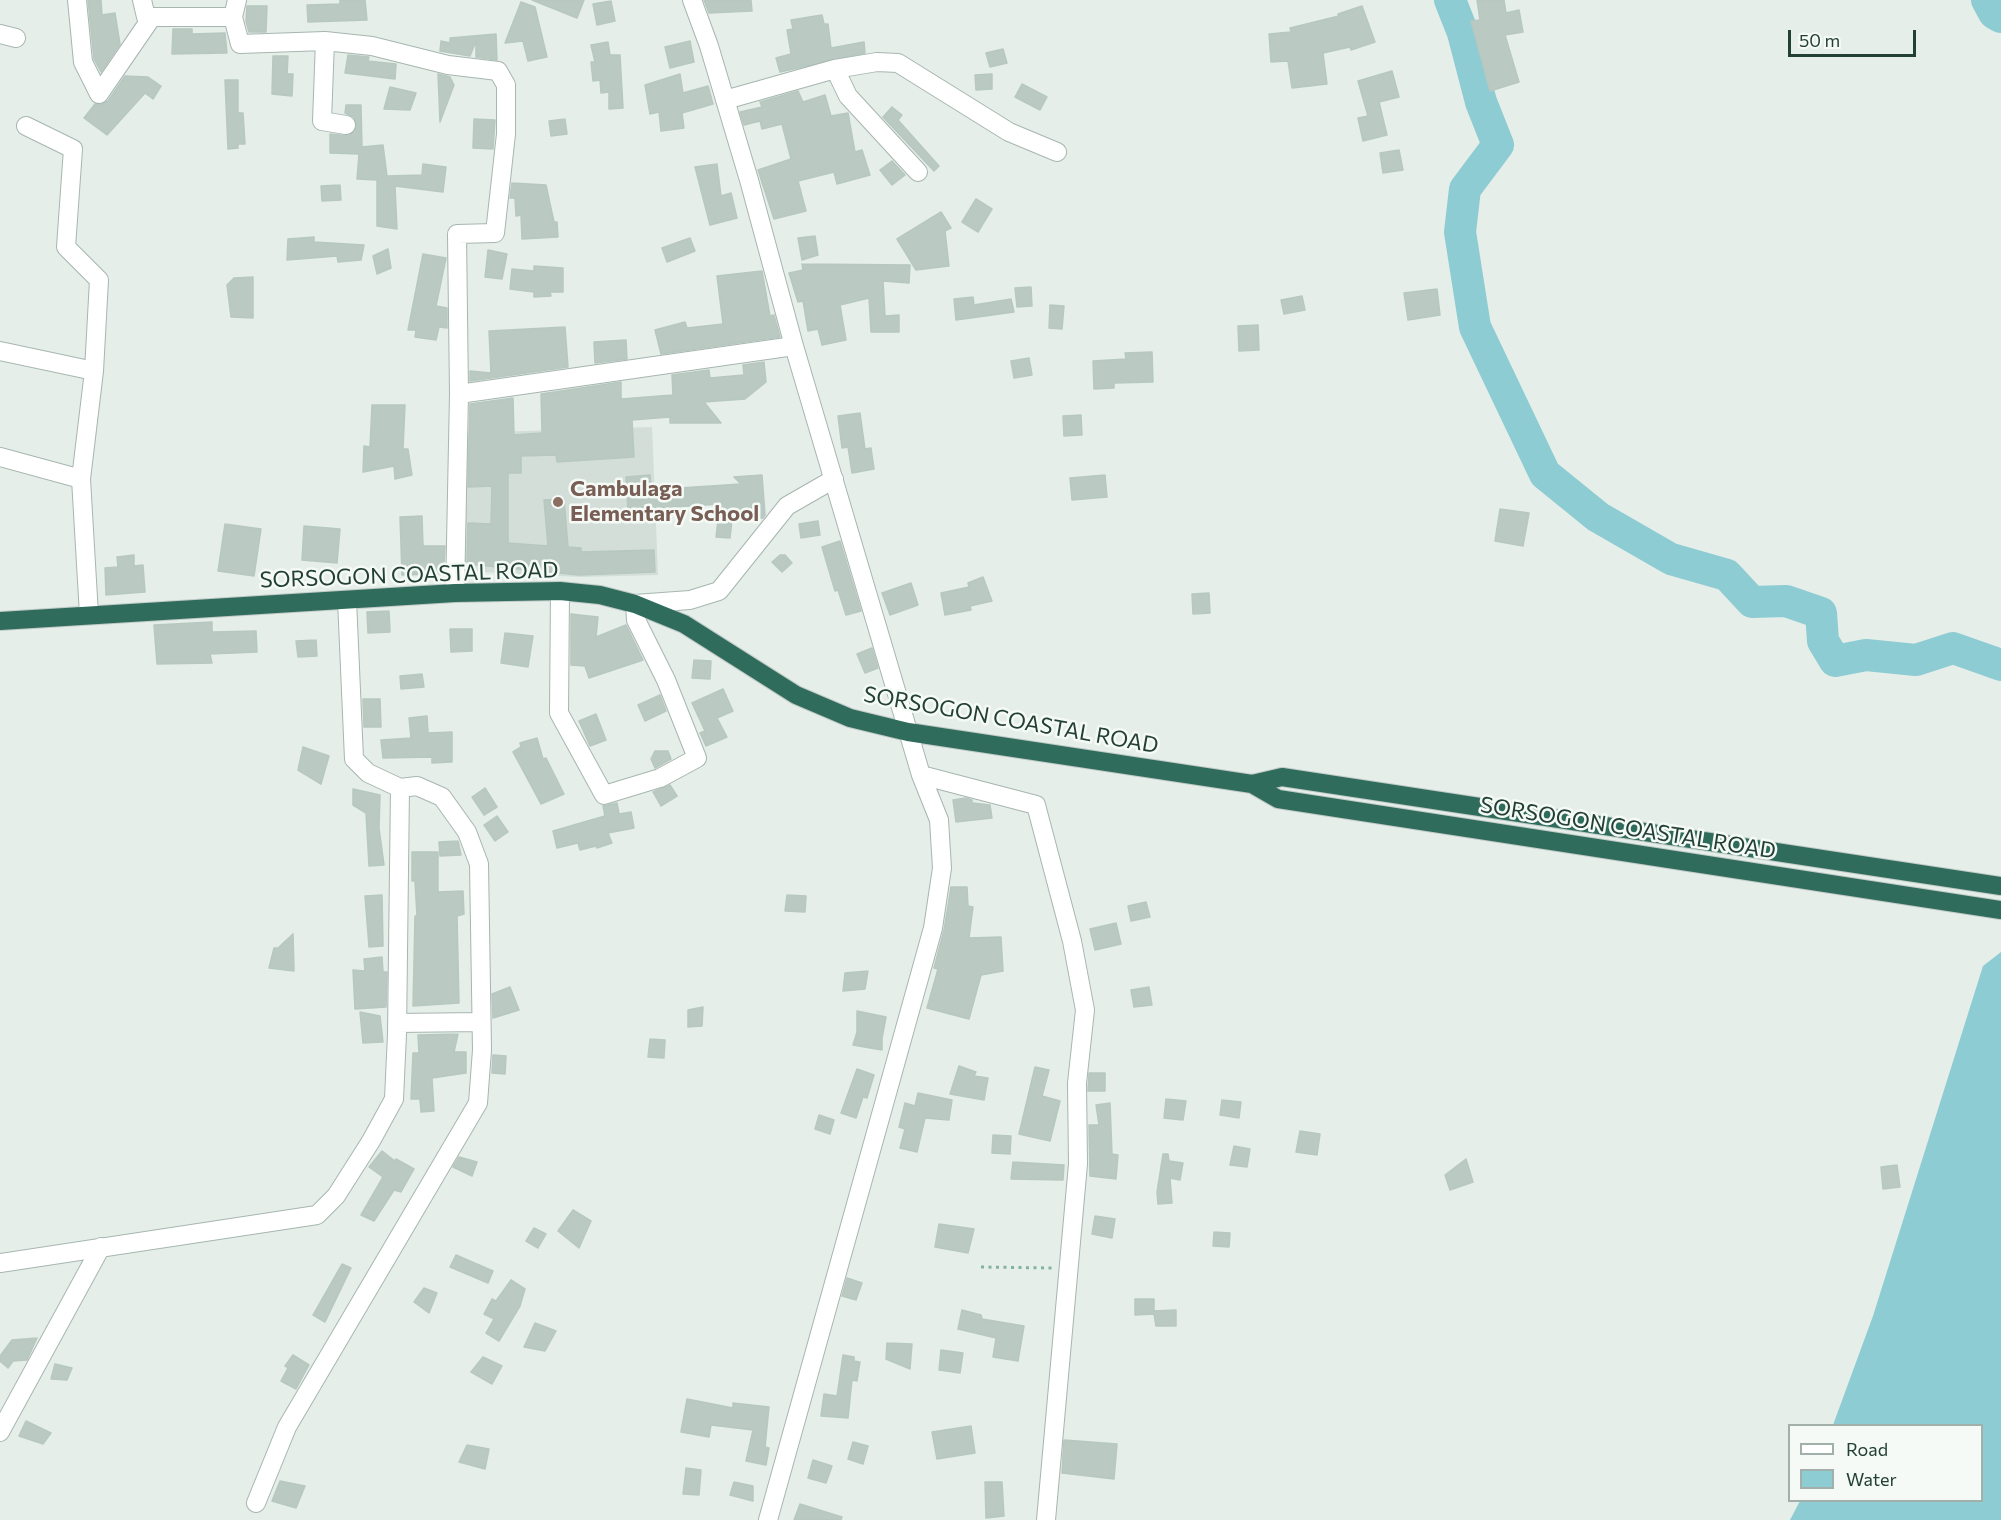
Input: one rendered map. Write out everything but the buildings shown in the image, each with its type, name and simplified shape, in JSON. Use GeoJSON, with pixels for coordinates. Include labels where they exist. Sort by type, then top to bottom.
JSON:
{"type":"FeatureCollection","features":[{"type":"Feature","properties":{"kind":"highway","name":"SORSOGON COASTAL ROAD"},"geometry":{"type":"LineString","coordinates":[[0,621],[455,593],[560,591],[600,595],[635,604],[684,624],[796,695],[849,718],[909,732],[1252,784],[1278,799],[2001,910]]}},
{"type":"Feature","properties":{"kind":"highway","name":"SORSOGON COASTAL ROAD"},"geometry":{"type":"LineString","coordinates":[[1252,784],[1282,777],[1992,884]]}},
{"type":"Feature","properties":{"kind":"street"},"geometry":{"type":"LineString","coordinates":[[76,0],[83,62],[99,94],[152,17]]}},
{"type":"Feature","properties":{"kind":"street"},"geometry":{"type":"LineString","coordinates":[[142,0],[146,17],[235,8],[240,44],[325,41],[372,46],[448,64],[498,71],[504,77],[506,135],[495,232],[457,234],[459,394],[455,593]]}},
{"type":"Feature","properties":{"kind":"street"},"geometry":{"type":"LineString","coordinates":[[692,0],[725,100],[794,345],[921,775],[939,820],[942,868],[933,928],[768,1520]]}},
{"type":"Feature","properties":{"kind":"street"},"geometry":{"type":"LineString","coordinates":[[325,41],[322,121],[346,125]]}},
{"type":"Feature","properties":{"kind":"street"},"geometry":{"type":"LineString","coordinates":[[725,100],[835,69],[877,62],[898,63],[1009,132],[1057,152]]}},
{"type":"Feature","properties":{"kind":"street"},"geometry":{"type":"LineString","coordinates":[[835,69],[848,96],[918,172]]}},
{"type":"Feature","properties":{"kind":"street"},"geometry":{"type":"LineString","coordinates":[[26,126],[73,149],[66,247],[99,280],[94,371],[81,479],[89,615]]}},
{"type":"Feature","properties":{"kind":"street"},"geometry":{"type":"LineString","coordinates":[[459,394],[794,345]]}},
{"type":"Feature","properties":{"kind":"street"},"geometry":{"type":"LineString","coordinates":[[0,351],[94,371]]}},
{"type":"Feature","properties":{"kind":"street"},"geometry":{"type":"LineString","coordinates":[[0,457],[81,479]]}},
{"type":"Feature","properties":{"kind":"street"},"geometry":{"type":"LineString","coordinates":[[560,591],[559,713],[604,795],[660,778],[697,758],[666,680],[636,620],[635,604],[690,600],[719,591],[787,506],[834,479]]}},
{"type":"Feature","properties":{"kind":"street"},"geometry":{"type":"LineString","coordinates":[[256,1503],[287,1427],[478,1103],[482,1050],[479,864],[467,832],[442,797],[417,786],[400,788],[369,773],[354,759],[347,600]]}},
{"type":"Feature","properties":{"kind":"street"},"geometry":{"type":"LineString","coordinates":[[921,775],[1036,805],[1072,941],[1085,1010],[1077,1083],[1078,1164],[1046,1520]]}},
{"type":"Feature","properties":{"kind":"street"},"geometry":{"type":"LineString","coordinates":[[0,1263],[317,1215],[342,1187],[371,1142],[394,1098],[400,788]]}},
{"type":"Feature","properties":{"kind":"street"},"geometry":{"type":"LineString","coordinates":[[397,1023],[480,1022]]}},
{"type":"Feature","properties":{"kind":"street"},"geometry":{"type":"LineString","coordinates":[[0,1432],[6,1408],[101,1247]]}},
{"type":"Feature","properties":{"kind":"path"},"geometry":{"type":"LineString","coordinates":[[981,1267],[1069,1269]]}},
{"type":"Feature","properties":{"kind":"shaded area","name":"Cambulaga Elementary School"},"geometry":{"type":"Polygon","coordinates":[[[652,427],[658,575],[580,577],[460,571],[461,433],[652,427]]]}},
{"type":"Feature","properties":{"kind":"water"},"geometry":{"type":"Polygon","coordinates":[[[2001,952],[2001,1520],[1790,1520],[1799,1502],[1983,1502],[1983,1424],[1833,1424],[1873,1316],[1983,966],[2001,952]]]}},
{"type":"Feature","properties":{"kind":"waterway"},"geometry":{"type":"LineString","coordinates":[[1450,0],[1463,33],[1481,102],[1498,145],[1465,189],[1460,232],[1475,327],[1545,474],[1598,517],[1671,559],[1727,575],[1752,602],[1786,601],[1821,613],[1823,641],[1835,661],[1866,655],[1916,660],[1953,648],[2001,665]]}},
{"type":"Feature","properties":{"kind":"waterway"},"geometry":{"type":"LineString","coordinates":[[1987,0],[1994,13],[2001,17]]}},
{"type":"Feature","properties":{"kind":"place","name":"Cambulaga Elementary School"},"geometry":{"type":"Point","coordinates":[558,502]}}]}
